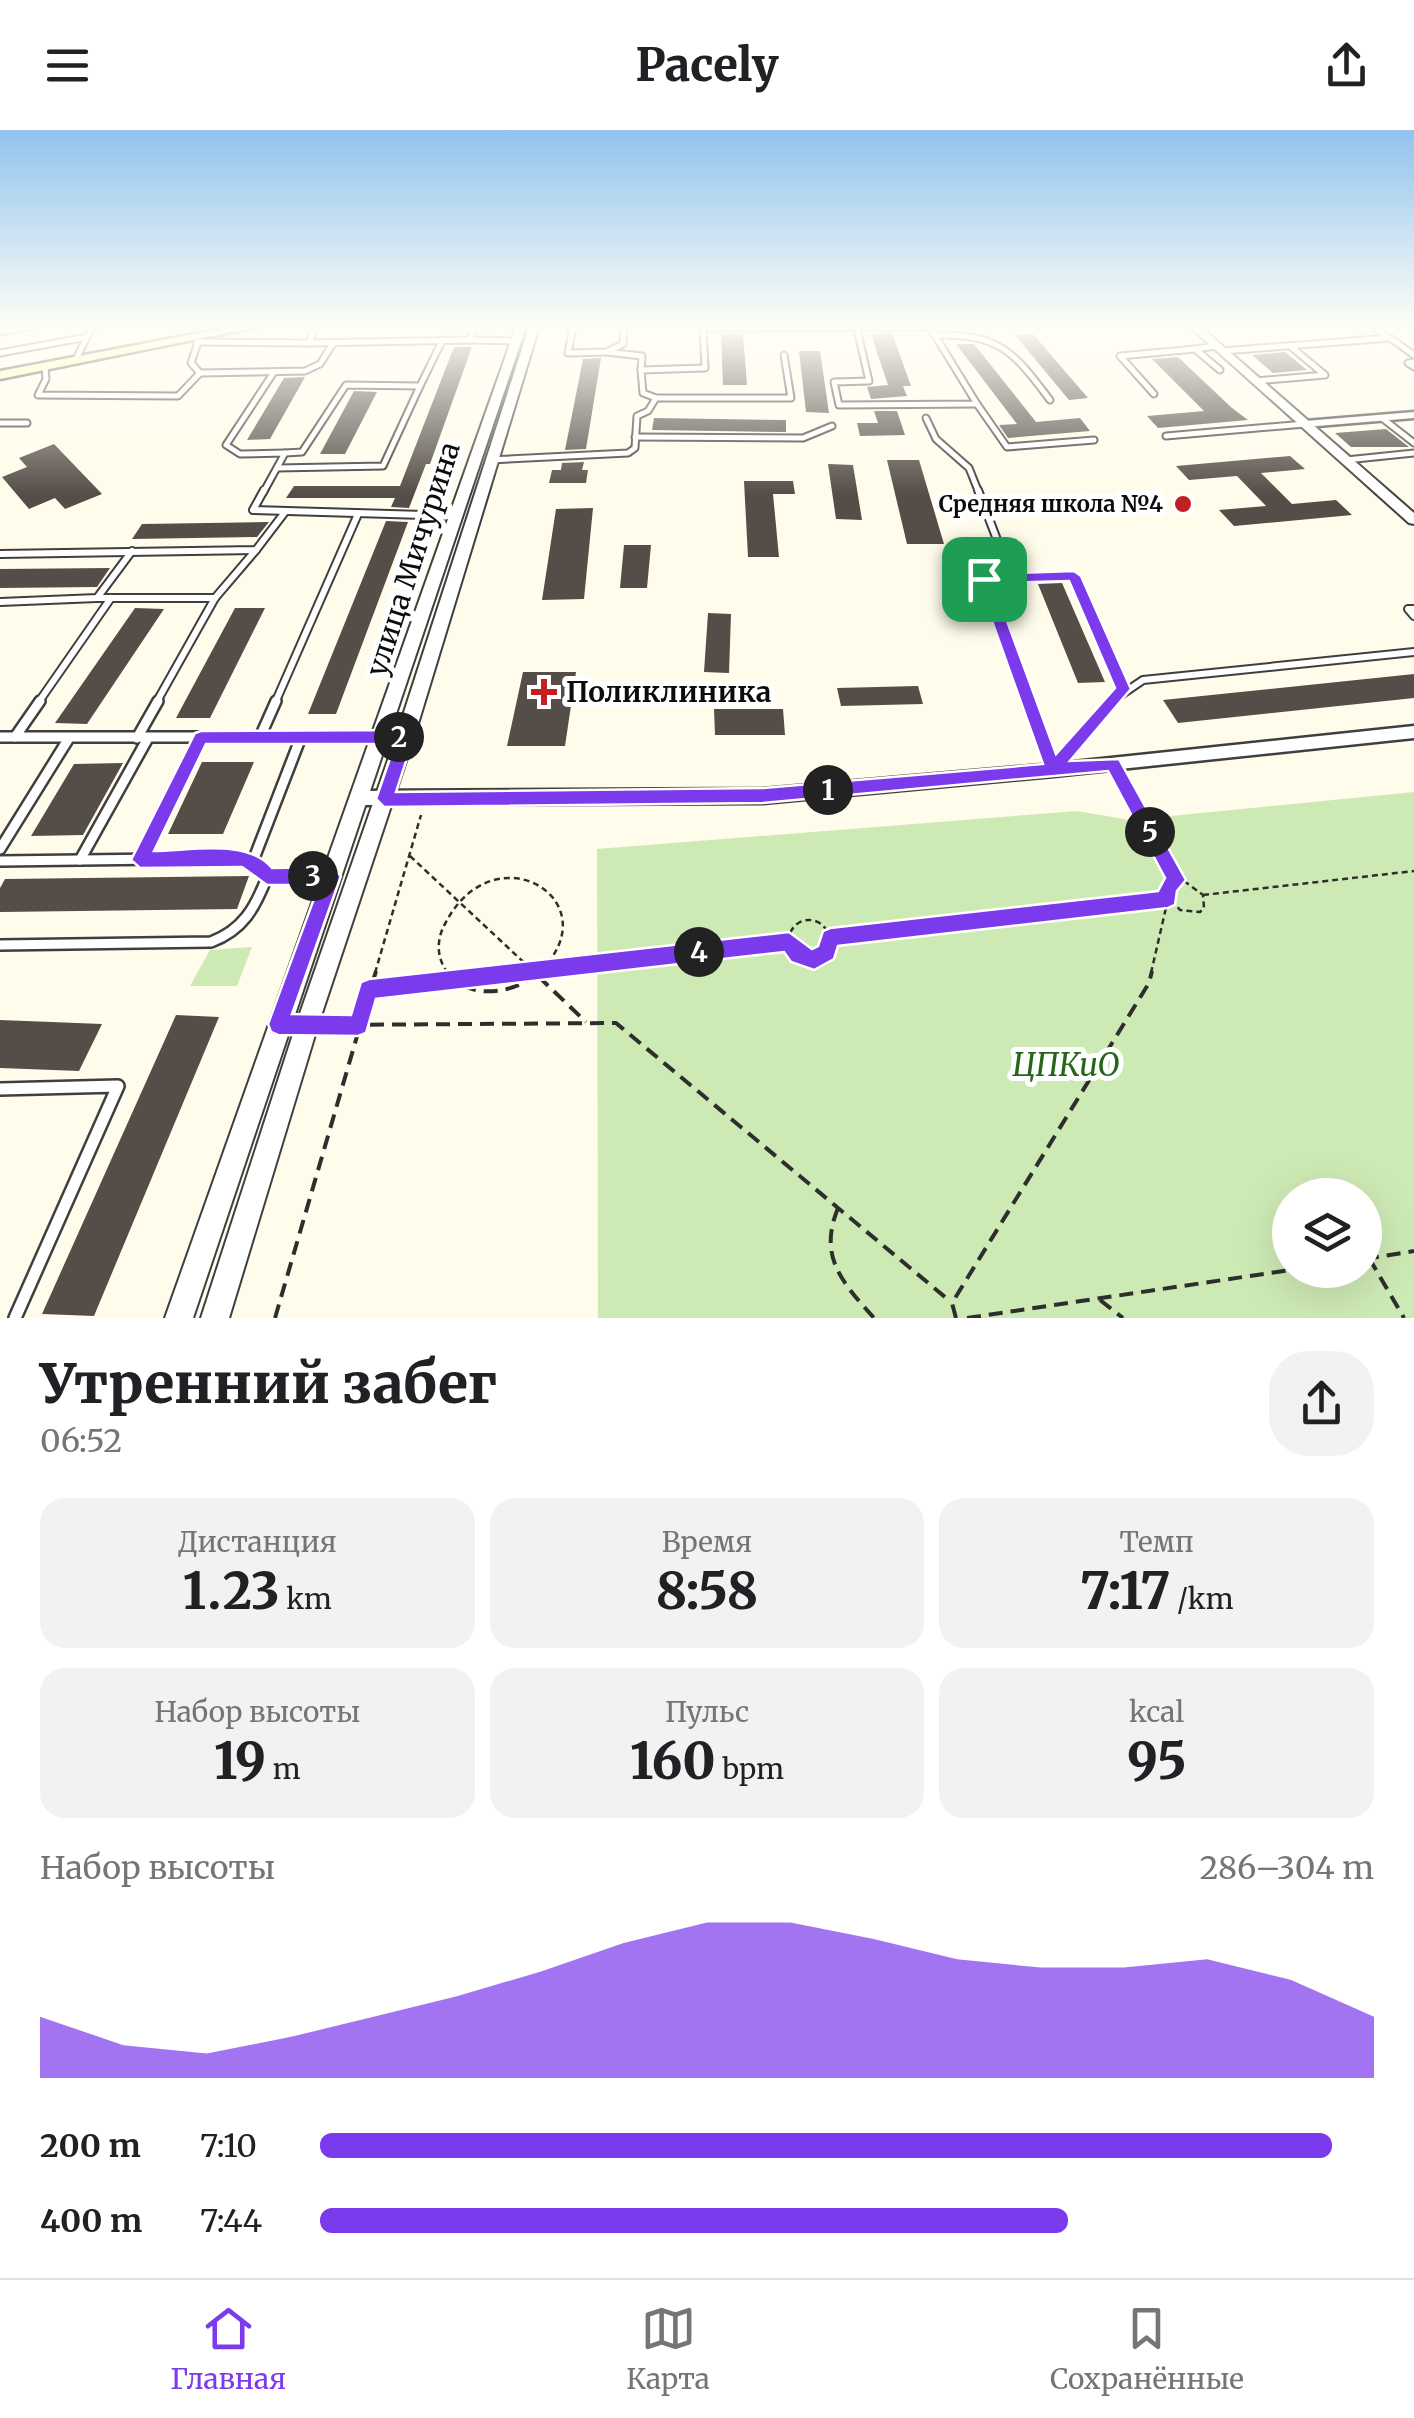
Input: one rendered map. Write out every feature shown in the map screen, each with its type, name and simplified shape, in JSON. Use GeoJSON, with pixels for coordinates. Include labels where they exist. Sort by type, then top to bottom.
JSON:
{"type":"FeatureCollection","features":[{"type":"Feature","properties":{"kind":"street","name":"улица Мичурина"},"geometry":{"type":"LineString","coordinates":[[179,1318],[503,382]]}},
{"type":"Feature","properties":{"kind":"street","name":"улица Мичурина"},"geometry":{"type":"LineString","coordinates":[[215,1318],[307,1025],[406,737],[516,382]]}},
{"type":"Feature","properties":{"kind":"street"},"geometry":{"type":"LineString","coordinates":[[1258,382],[1414,520]]}},
{"type":"Feature","properties":{"kind":"street"},"geometry":{"type":"LineString","coordinates":[[1304,424],[1414,415]]}},
{"type":"Feature","properties":{"kind":"street"},"geometry":{"type":"LineString","coordinates":[[360,798],[763,796],[1414,732]]}},
{"type":"Feature","properties":{"kind":"lane"},"geometry":{"type":"LineString","coordinates":[[44,382],[38,395],[178,396],[191,382]]}},
{"type":"Feature","properties":{"kind":"lane"},"geometry":{"type":"LineString","coordinates":[[267,382],[226,445],[240,454],[302,452],[346,385],[420,386]]}},
{"type":"Feature","properties":{"kind":"lane"},"geometry":{"type":"LineString","coordinates":[[277,468],[384,466],[422,382]]}},
{"type":"Feature","properties":{"kind":"lane"},"geometry":{"type":"LineString","coordinates":[[641,382],[642,393],[656,398],[790,398],[788,382]]}},
{"type":"Feature","properties":{"kind":"lane"},"geometry":{"type":"LineString","coordinates":[[834,382],[839,405],[976,404]]}},
{"type":"Feature","properties":{"kind":"lane"},"geometry":{"type":"LineString","coordinates":[[963,382],[1006,448],[1094,440]]}},
{"type":"Feature","properties":{"kind":"lane"},"geometry":{"type":"LineString","coordinates":[[1037,382],[1050,400]]}},
{"type":"Feature","properties":{"kind":"lane"},"geometry":{"type":"LineString","coordinates":[[1144,382],[1154,394]]}},
{"type":"Feature","properties":{"kind":"lane"},"geometry":{"type":"LineString","coordinates":[[490,460],[615,456],[635,448],[637,416],[648,411],[656,398]]}},
{"type":"Feature","properties":{"kind":"lane"},"geometry":{"type":"LineString","coordinates":[[926,418],[936,439],[969,468],[1001,550],[978,564],[1054,770]]}},
{"type":"Feature","properties":{"kind":"lane"},"geometry":{"type":"LineString","coordinates":[[1382,418],[1414,443]]}},
{"type":"Feature","properties":{"kind":"lane"},"geometry":{"type":"LineString","coordinates":[[0,423],[27,423]]}},
{"type":"Feature","properties":{"kind":"lane"},"geometry":{"type":"LineString","coordinates":[[1166,436],[1304,424]]}},
{"type":"Feature","properties":{"kind":"lane"},"geometry":{"type":"LineString","coordinates":[[635,437],[803,438],[832,426]]}},
{"type":"Feature","properties":{"kind":"lane"},"geometry":{"type":"LineString","coordinates":[[285,453],[253,510],[458,516]]}},
{"type":"Feature","properties":{"kind":"lane"},"geometry":{"type":"LineString","coordinates":[[1346,460],[1414,453]]}},
{"type":"Feature","properties":{"kind":"lane"},"geometry":{"type":"LineString","coordinates":[[136,738],[215,598],[241,572],[285,512]]}},
{"type":"Feature","properties":{"kind":"lane"},"geometry":{"type":"LineString","coordinates":[[260,738],[358,514]]}},
{"type":"Feature","properties":{"kind":"lane"},"geometry":{"type":"LineString","coordinates":[[0,554],[256,550]]}},
{"type":"Feature","properties":{"kind":"lane"},"geometry":{"type":"LineString","coordinates":[[97,598],[132,551]]}},
{"type":"Feature","properties":{"kind":"lane"},"geometry":{"type":"LineString","coordinates":[[984,579],[1074,576],[1123,689]]}},
{"type":"Feature","properties":{"kind":"lane"},"geometry":{"type":"LineString","coordinates":[[16,737],[112,598]]}},
{"type":"Feature","properties":{"kind":"lane"},"geometry":{"type":"LineString","coordinates":[[0,602],[215,598]]}},
{"type":"Feature","properties":{"kind":"lane"},"geometry":{"type":"LineString","coordinates":[[1054,770],[1095,717],[1123,689],[1143,680],[1414,652]]}},
{"type":"Feature","properties":{"kind":"lane"},"geometry":{"type":"LineString","coordinates":[[0,737],[406,737]]}},
{"type":"Feature","properties":{"kind":"lane"},"geometry":{"type":"LineString","coordinates":[[0,849],[69,738]]}},
{"type":"Feature","properties":{"kind":"lane"},"geometry":{"type":"LineString","coordinates":[[80,860],[148,738]]}},
{"type":"Feature","properties":{"kind":"lane"},"geometry":{"type":"LineString","coordinates":[[140,860],[201,738]]}},
{"type":"Feature","properties":{"kind":"lane"},"geometry":{"type":"LineString","coordinates":[[253,861],[301,738]]}},
{"type":"Feature","properties":{"kind":"lane"},"geometry":{"type":"LineString","coordinates":[[0,862],[253,861],[267,877],[332,876]]}},
{"type":"Feature","properties":{"kind":"lane"},"geometry":{"type":"LineString","coordinates":[[0,945],[210,942],[226,937],[248,920],[267,877]]}},
{"type":"Feature","properties":{"kind":"lane"},"geometry":{"type":"LineString","coordinates":[[0,1089],[118,1086],[15,1318]]}},
{"type":"Feature","properties":{"kind":"path"},"geometry":{"type":"LineString","coordinates":[[830,937],[1168,899],[1180,910],[1194,914],[1204,908],[1202,895],[1191,884],[1176,880],[1113,764]]}},
{"type":"Feature","properties":{"kind":"path"},"geometry":{"type":"LineString","coordinates":[[275,1318],[426,799]]}},
{"type":"Feature","properties":{"kind":"path"},"geometry":{"type":"LineString","coordinates":[[409,855],[588,1023]]}},
{"type":"Feature","properties":{"kind":"path"},"geometry":{"type":"LineString","coordinates":[[1202,895],[1414,871]]}},
{"type":"Feature","properties":{"kind":"path"},"geometry":{"type":"LineString","coordinates":[[504,876],[529,878],[549,890],[564,921],[560,946],[544,970],[501,992],[476,991],[455,980],[439,948],[443,923],[457,900],[478,884],[504,876]]}},
{"type":"Feature","properties":{"kind":"path"},"geometry":{"type":"LineString","coordinates":[[952,1303],[1149,983],[1168,899],[1167,887],[1176,880]]}},
{"type":"Feature","properties":{"kind":"path"},"geometry":{"type":"LineString","coordinates":[[805,920],[820,924],[830,937],[827,952],[814,960],[798,955],[789,942],[792,928],[805,920]]}},
{"type":"Feature","properties":{"kind":"path"},"geometry":{"type":"LineString","coordinates":[[369,989],[789,942]]}},
{"type":"Feature","properties":{"kind":"path"},"geometry":{"type":"LineString","coordinates":[[307,1025],[616,1022],[952,1303],[956,1318]]}},
{"type":"Feature","properties":{"kind":"path"},"geometry":{"type":"LineString","coordinates":[[838,1208],[828,1226],[835,1274],[874,1318]]}},
{"type":"Feature","properties":{"kind":"path"},"geometry":{"type":"LineString","coordinates":[[1382,1256],[1414,1251]]}},
{"type":"Feature","properties":{"kind":"path"},"geometry":{"type":"LineString","coordinates":[[967,1318],[1272,1273]]}},
{"type":"Feature","properties":{"kind":"path"},"geometry":{"type":"LineString","coordinates":[[1382,1282],[1404,1318]]}},
{"type":"Feature","properties":{"kind":"path"},"geometry":{"type":"LineString","coordinates":[[1098,1298],[1123,1318]]}},
{"type":"Feature","properties":{"kind":"green space","name":"ЦПКиО"},"geometry":{"type":"Polygon","coordinates":[[[1414,792],[1414,1318],[598,1318],[597,849],[1077,811],[1130,820],[1414,792]]]}},
{"type":"Feature","properties":{"kind":"green space"},"geometry":{"type":"Polygon","coordinates":[[[252,947],[237,986],[190,986],[210,950],[252,947]]]}},
{"type":"Feature","properties":{"kind":"building"},"geometry":{"type":"Polygon","coordinates":[[[281,382],[302,382],[270,439],[247,440],[281,382]]]}},
{"type":"Feature","properties":{"kind":"building"},"geometry":{"type":"Polygon","coordinates":[[[440,382],[459,382],[430,464],[426,464],[409,508],[391,507],[395,498],[286,498],[294,486],[400,486],[440,382]]]}},
{"type":"Feature","properties":{"kind":"building"},"geometry":{"type":"Polygon","coordinates":[[[578,382],[597,382],[586,449],[565,450],[578,382]]]}},
{"type":"Feature","properties":{"kind":"building"},"geometry":{"type":"Polygon","coordinates":[[[803,382],[825,382],[829,413],[806,412],[803,382]]]}},
{"type":"Feature","properties":{"kind":"building"},"geometry":{"type":"Polygon","coordinates":[[[910,382],[911,386],[903,386],[907,396],[871,399],[867,387],[910,382]]]}},
{"type":"Feature","properties":{"kind":"building"},"geometry":{"type":"Polygon","coordinates":[[[985,382],[1005,382],[1036,422],[1080,418],[1090,431],[1008,438],[999,425],[1017,424],[985,382]]]}},
{"type":"Feature","properties":{"kind":"building"},"geometry":{"type":"Polygon","coordinates":[[[1054,382],[1075,382],[1088,398],[1069,400],[1054,382]]]}},
{"type":"Feature","properties":{"kind":"building"},"geometry":{"type":"Polygon","coordinates":[[[1175,382],[1205,382],[1248,420],[1158,428],[1147,416],[1204,411],[1175,382]]]}},
{"type":"Feature","properties":{"kind":"building"},"geometry":{"type":"Polygon","coordinates":[[[354,391],[377,392],[345,454],[320,454],[354,391]]]}},
{"type":"Feature","properties":{"kind":"building"},"geometry":{"type":"Polygon","coordinates":[[[874,411],[897,411],[905,435],[860,436],[857,423],[878,423],[874,411]]]}},
{"type":"Feature","properties":{"kind":"building"},"geometry":{"type":"Polygon","coordinates":[[[654,418],[786,420],[786,432],[652,430],[654,418]]]}},
{"type":"Feature","properties":{"kind":"building"},"geometry":{"type":"Polygon","coordinates":[[[1386,429],[1409,447],[1351,447],[1335,433],[1386,429]]]}},
{"type":"Feature","properties":{"kind":"building"},"geometry":{"type":"Polygon","coordinates":[[[54,444],[102,494],[65,509],[55,498],[29,509],[2,477],[27,467],[19,458],[54,444]]]}},
{"type":"Feature","properties":{"kind":"building"},"geometry":{"type":"Polygon","coordinates":[[[1290,456],[1305,469],[1261,473],[1292,504],[1336,500],[1352,515],[1234,526],[1219,510],[1266,506],[1237,476],[1189,480],[1176,466],[1290,456]]]}},
{"type":"Feature","properties":{"kind":"building"},"geometry":{"type":"Polygon","coordinates":[[[887,460],[919,460],[944,544],[907,544],[887,460]]]}},
{"type":"Feature","properties":{"kind":"building"},"geometry":{"type":"Polygon","coordinates":[[[584,462],[582,470],[588,470],[586,483],[549,483],[552,470],[561,470],[562,463],[584,462]]]}},
{"type":"Feature","properties":{"kind":"building"},"geometry":{"type":"Polygon","coordinates":[[[828,464],[853,465],[862,520],[836,519],[828,464]]]}},
{"type":"Feature","properties":{"kind":"building"},"geometry":{"type":"Polygon","coordinates":[[[744,481],[793,481],[795,494],[773,494],[779,557],[748,557],[744,481]]]}},
{"type":"Feature","properties":{"kind":"building"},"geometry":{"type":"Polygon","coordinates":[[[593,508],[584,599],[542,600],[556,509],[593,508]]]}},
{"type":"Feature","properties":{"kind":"building"},"geometry":{"type":"Polygon","coordinates":[[[386,521],[408,522],[336,714],[308,714],[386,521]]]}},
{"type":"Feature","properties":{"kind":"building"},"geometry":{"type":"Polygon","coordinates":[[[269,522],[257,537],[132,539],[142,524],[269,522]]]}},
{"type":"Feature","properties":{"kind":"building"},"geometry":{"type":"Polygon","coordinates":[[[624,545],[651,545],[647,588],[620,588],[624,545]]]}},
{"type":"Feature","properties":{"kind":"building"},"geometry":{"type":"Polygon","coordinates":[[[110,568],[97,587],[0,588],[0,569],[110,568]]]}},
{"type":"Feature","properties":{"kind":"building"},"geometry":{"type":"Polygon","coordinates":[[[1062,583],[1105,682],[1078,683],[1038,584],[1062,583]]]}},
{"type":"Feature","properties":{"kind":"building"},"geometry":{"type":"Polygon","coordinates":[[[135,608],[164,609],[87,724],[55,723],[135,608]]]}},
{"type":"Feature","properties":{"kind":"building"},"geometry":{"type":"Polygon","coordinates":[[[235,608],[265,608],[210,718],[176,718],[235,608]]]}},
{"type":"Feature","properties":{"kind":"building"},"geometry":{"type":"Polygon","coordinates":[[[708,613],[731,614],[729,673],[704,672],[708,613]]]}},
{"type":"Feature","properties":{"kind":"building"},"geometry":{"type":"Polygon","coordinates":[[[523,672],[576,672],[565,746],[507,746],[523,672]]]}},
{"type":"Feature","properties":{"kind":"building"},"geometry":{"type":"Polygon","coordinates":[[[1414,674],[1414,698],[1178,723],[1163,700],[1414,674]]]}},
{"type":"Feature","properties":{"kind":"building"},"geometry":{"type":"Polygon","coordinates":[[[918,686],[923,704],[841,706],[837,688],[918,686]]]}},
{"type":"Feature","properties":{"kind":"building"},"geometry":{"type":"Polygon","coordinates":[[[714,709],[783,709],[785,735],[715,735],[714,709]]]}},
{"type":"Feature","properties":{"kind":"building"},"geometry":{"type":"Polygon","coordinates":[[[202,762],[254,762],[223,834],[168,834],[202,762]]]}},
{"type":"Feature","properties":{"kind":"building"},"geometry":{"type":"Polygon","coordinates":[[[123,763],[83,835],[31,836],[74,764],[123,763]]]}},
{"type":"Feature","properties":{"kind":"building"},"geometry":{"type":"Polygon","coordinates":[[[249,876],[237,909],[0,912],[0,888],[5,879],[249,876]]]}},
{"type":"Feature","properties":{"kind":"building"},"geometry":{"type":"Polygon","coordinates":[[[176,1015],[219,1017],[94,1316],[42,1314],[176,1015]]]}},
{"type":"Feature","properties":{"kind":"building"},"geometry":{"type":"Polygon","coordinates":[[[0,1020],[102,1024],[79,1071],[0,1068],[0,1020]]]}},
{"type":"Feature","properties":{"kind":"place","name":"Средняя школа №4"},"geometry":{"type":"Point","coordinates":[1183,504]}},
{"type":"Feature","properties":{"kind":"place","name":"Поликлиника"},"geometry":{"type":"Point","coordinates":[544,692]}},
{"type":"Feature","properties":{"kind":"route"},"geometry":{"type":"LineString","coordinates":[[984,579],[1054,770],[763,796],[384,799],[406,737],[201,738],[140,860],[242,858],[257,863],[267,877],[332,876],[278,1024],[358,1026],[369,989],[789,942],[798,955],[814,960],[827,952],[830,937],[1168,899],[1167,887],[1176,880],[1113,764],[1054,770],[1095,717],[1123,689],[1074,576],[984,579]]}}]}
